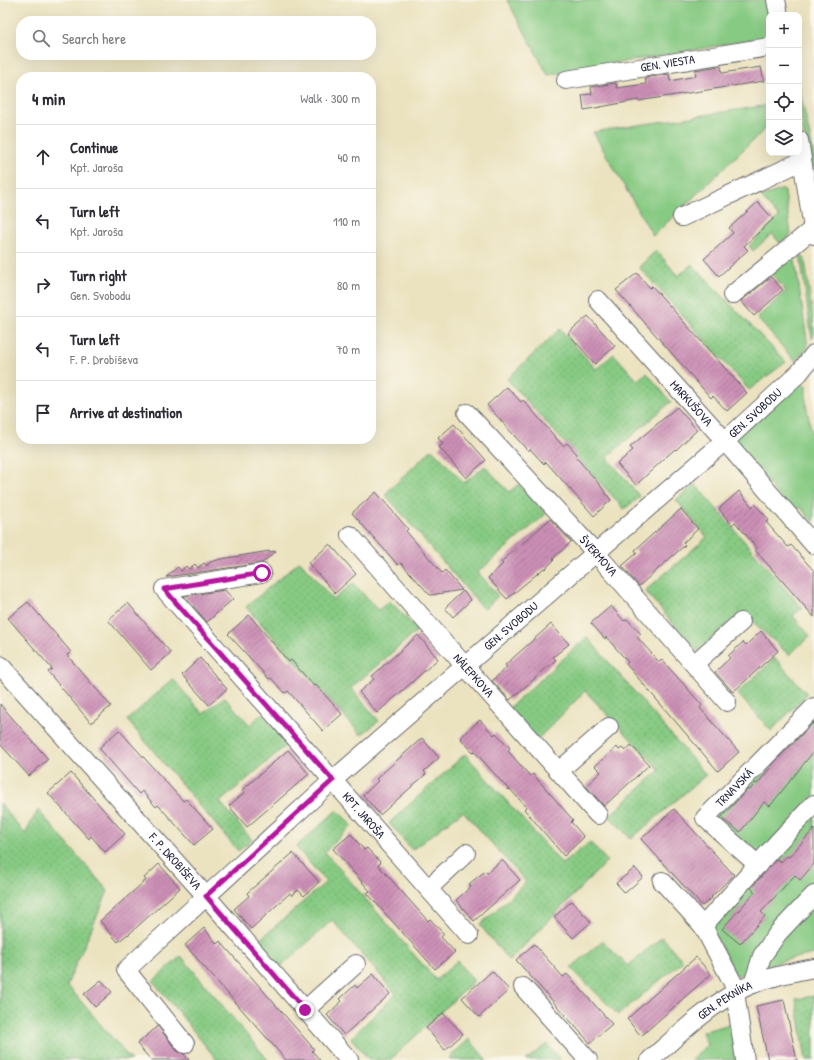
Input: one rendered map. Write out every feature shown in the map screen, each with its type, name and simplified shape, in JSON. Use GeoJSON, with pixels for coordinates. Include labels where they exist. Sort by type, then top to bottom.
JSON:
{"type":"FeatureCollection","features":[{"type":"Feature","properties":{"kind":"street"},"geometry":{"type":"LineString","coordinates":[[776,0],[778,12]]}},
{"type":"Feature","properties":{"kind":"street","name":"GEN. VIESTA"},"geometry":{"type":"LineString","coordinates":[[566,80],[766,47]]}},
{"type":"Feature","properties":{"kind":"street"},"geometry":{"type":"LineString","coordinates":[[732,295],[814,231],[801,156]]}},
{"type":"Feature","properties":{"kind":"street"},"geometry":{"type":"LineString","coordinates":[[682,217],[802,161]]}},
{"type":"Feature","properties":{"kind":"street","name":"MARKUŠOVA"},"geometry":{"type":"LineString","coordinates":[[598,300],[725,441],[814,545]]}},
{"type":"Feature","properties":{"kind":"street","name":"GEN. SVOBODU"},"geometry":{"type":"LineString","coordinates":[[185,1044],[126,970],[333,780],[464,665],[725,441],[806,375],[814,354]]}},
{"type":"Feature","properties":{"kind":"street","name":"ŠVERMOVA"},"geometry":{"type":"LineString","coordinates":[[467,412],[595,552],[727,702]]}},
{"type":"Feature","properties":{"kind":"street","name":"NÁLEPKOVA"},"geometry":{"type":"LineString","coordinates":[[350,535],[598,815]]}},
{"type":"Feature","properties":{"kind":"street","name":"KPT. JAROŠA"},"geometry":{"type":"LineString","coordinates":[[262,573],[164,589],[470,935]]}},
{"type":"Feature","properties":{"kind":"street"},"geometry":{"type":"LineString","coordinates":[[694,664],[741,622]]}},
{"type":"Feature","properties":{"kind":"street","name":"F. P. DROBIŠEVA"},"geometry":{"type":"LineString","coordinates":[[0,665],[206,896],[349,1060]]}},
{"type":"Feature","properties":{"kind":"street","name":"TRNAVSKÁ"},"geometry":{"type":"LineString","coordinates":[[758,865],[705,818],[814,706]]}},
{"type":"Feature","properties":{"kind":"street"},"geometry":{"type":"LineString","coordinates":[[559,771],[609,727]]}},
{"type":"Feature","properties":{"kind":"street"},"geometry":{"type":"LineString","coordinates":[[703,926],[814,804]]}},
{"type":"Feature","properties":{"kind":"street"},"geometry":{"type":"LineString","coordinates":[[429,888],[466,853]]}},
{"type":"Feature","properties":{"kind":"street"},"geometry":{"type":"LineString","coordinates":[[662,881],[703,926],[733,983],[736,992],[745,1060]]}},
{"type":"Feature","properties":{"kind":"street"},"geometry":{"type":"LineString","coordinates":[[753,984],[762,956],[778,933],[814,895]]}},
{"type":"Feature","properties":{"kind":"street"},"geometry":{"type":"LineString","coordinates":[[305,1010],[356,964]]}},
{"type":"Feature","properties":{"kind":"street","name":"GEN. PEKNÍKA"},"geometry":{"type":"LineString","coordinates":[[650,1060],[698,1018],[736,992],[753,984],[789,972],[814,968]]}},
{"type":"Feature","properties":{"kind":"street"},"geometry":{"type":"LineString","coordinates":[[523,987],[588,1060]]}},
{"type":"Feature","properties":{"kind":"green space"},"geometry":{"type":"Polygon","coordinates":[[[507,0],[768,0],[769,12],[766,12],[766,38],[548,75],[507,0]]]}},
{"type":"Feature","properties":{"kind":"green space"},"geometry":{"type":"Polygon","coordinates":[[[802,99],[814,156],[814,208],[802,122],[802,99]]]}},
{"type":"Feature","properties":{"kind":"green space"},"geometry":{"type":"Polygon","coordinates":[[[766,105],[766,128],[653,236],[593,132],[766,105]]]}},
{"type":"Feature","properties":{"kind":"green space"},"geometry":{"type":"Polygon","coordinates":[[[783,189],[785,192],[791,235],[780,243],[772,234],[753,251],[749,246],[779,217],[761,197],[783,189]]]}},
{"type":"Feature","properties":{"kind":"green space"},"geometry":{"type":"Polygon","coordinates":[[[656,250],[678,276],[692,264],[786,362],[749,390],[639,267],[656,250]]]}},
{"type":"Feature","properties":{"kind":"green space"},"geometry":{"type":"Polygon","coordinates":[[[794,253],[808,347],[795,361],[757,318],[786,291],[769,270],[794,253]]]}},
{"type":"Feature","properties":{"kind":"green space"},"geometry":{"type":"Polygon","coordinates":[[[800,254],[805,260],[814,327],[814,335],[812,339],[800,254]]]}},
{"type":"Feature","properties":{"kind":"green space"},"geometry":{"type":"Polygon","coordinates":[[[560,329],[596,369],[614,354],[637,380],[647,373],[671,402],[607,457],[640,497],[624,509],[507,379],[560,329]]]}},
{"type":"Feature","properties":{"kind":"green space"},"geometry":{"type":"Polygon","coordinates":[[[797,382],[806,385],[806,404],[814,445],[814,523],[800,507],[793,512],[732,442],[797,382]]]}},
{"type":"Feature","properties":{"kind":"green space"},"geometry":{"type":"Polygon","coordinates":[[[432,449],[464,483],[485,466],[509,492],[519,484],[546,514],[478,572],[498,596],[484,610],[385,494],[432,449]]]}},
{"type":"Feature","properties":{"kind":"green space"},"geometry":{"type":"Polygon","coordinates":[[[695,484],[802,608],[793,616],[810,636],[789,655],[742,612],[697,651],[645,591],[707,537],[676,500],[695,484]]]}},
{"type":"Feature","properties":{"kind":"green space"},"geometry":{"type":"Polygon","coordinates":[[[300,561],[333,600],[353,583],[378,610],[390,601],[418,630],[351,688],[379,721],[361,735],[246,607],[300,561]]]}},
{"type":"Feature","properties":{"kind":"green space"},"geometry":{"type":"Polygon","coordinates":[[[587,637],[706,775],[631,839],[609,816],[660,770],[585,691],[538,739],[509,708],[587,637]]]}},
{"type":"Feature","properties":{"kind":"green space"},"geometry":{"type":"Polygon","coordinates":[[[775,658],[807,694],[771,731],[737,693],[775,658]]]}},
{"type":"Feature","properties":{"kind":"green space"},"geometry":{"type":"Polygon","coordinates":[[[173,679],[203,714],[224,697],[250,725],[262,713],[288,744],[220,802],[252,840],[238,851],[127,720],[173,679]]]}},
{"type":"Feature","properties":{"kind":"green space"},"geometry":{"type":"Polygon","coordinates":[[[814,712],[814,796],[758,857],[711,817],[814,712]]]}},
{"type":"Feature","properties":{"kind":"green space"},"geometry":{"type":"Polygon","coordinates":[[[465,754],[562,864],[590,842],[607,861],[509,961],[480,925],[526,882],[463,811],[412,850],[389,823],[465,754]]]}},
{"type":"Feature","properties":{"kind":"green space"},"geometry":{"type":"Polygon","coordinates":[[[0,803],[25,834],[38,810],[108,891],[67,985],[131,1060],[0,1060],[0,803]]]}},
{"type":"Feature","properties":{"kind":"green space"},"geometry":{"type":"Polygon","coordinates":[[[337,810],[352,825],[325,852],[436,980],[457,961],[474,981],[390,1060],[369,1060],[351,1038],[396,994],[332,920],[279,969],[257,942],[326,882],[296,847],[337,810]]]}},
{"type":"Feature","properties":{"kind":"green space"},"geometry":{"type":"Polygon","coordinates":[[[814,813],[814,954],[785,960],[736,976],[710,926],[814,813]]]}},
{"type":"Feature","properties":{"kind":"green space"},"geometry":{"type":"Polygon","coordinates":[[[662,937],[683,961],[618,1015],[571,968],[602,941],[628,966],[662,937]]]}},
{"type":"Feature","properties":{"kind":"green space"},"geometry":{"type":"Polygon","coordinates":[[[181,956],[268,1060],[217,1060],[153,981],[181,956]]]}},
{"type":"Feature","properties":{"kind":"green space"},"geometry":{"type":"Polygon","coordinates":[[[814,996],[814,1060],[806,1060],[796,999],[814,996]]]}},
{"type":"Feature","properties":{"kind":"green space"},"geometry":{"type":"Polygon","coordinates":[[[733,1023],[738,1060],[691,1060],[707,1045],[702,1032],[733,1023]]]}},
{"type":"Feature","properties":{"kind":"green space"},"geometry":{"type":"Polygon","coordinates":[[[469,1039],[487,1060],[451,1060],[449,1058],[469,1039]]]}},
{"type":"Feature","properties":{"kind":"green space"},"geometry":{"type":"Polygon","coordinates":[[[547,1044],[561,1060],[526,1060],[547,1044]]]}},
{"type":"Feature","properties":{"kind":"building"},"geometry":{"type":"Polygon","coordinates":[[[721,66],[722,73],[761,67],[764,81],[638,100],[584,110],[582,95],[592,94],[591,87],[616,83],[617,88],[646,84],[645,78],[669,74],[670,81],[696,76],[695,70],[721,66]]]}},
{"type":"Feature","properties":{"kind":"building"},"geometry":{"type":"Polygon","coordinates":[[[758,202],[773,219],[744,246],[748,250],[719,276],[704,259],[733,233],[729,228],[758,202]]]}},
{"type":"Feature","properties":{"kind":"building"},"geometry":{"type":"Polygon","coordinates":[[[637,273],[650,288],[652,286],[747,393],[727,411],[713,396],[711,398],[616,290],[637,273]]]}},
{"type":"Feature","properties":{"kind":"building"},"geometry":{"type":"Polygon","coordinates":[[[771,277],[783,290],[754,316],[741,301],[771,277]]]}},
{"type":"Feature","properties":{"kind":"building"},"geometry":{"type":"Polygon","coordinates":[[[588,316],[615,346],[595,364],[568,333],[588,316]]]}},
{"type":"Feature","properties":{"kind":"building"},"geometry":{"type":"Polygon","coordinates":[[[507,387],[521,402],[523,400],[563,446],[567,443],[577,454],[575,456],[611,500],[594,516],[546,462],[544,464],[530,449],[528,451],[487,405],[507,387]]]}},
{"type":"Feature","properties":{"kind":"building"},"geometry":{"type":"Polygon","coordinates":[[[677,407],[697,430],[636,485],[617,464],[633,450],[630,447],[677,407]]]}},
{"type":"Feature","properties":{"kind":"building"},"geometry":{"type":"Polygon","coordinates":[[[454,424],[486,460],[466,478],[439,447],[443,444],[438,438],[454,424]]]}},
{"type":"Feature","properties":{"kind":"building"},"geometry":{"type":"Polygon","coordinates":[[[739,491],[752,507],[755,504],[769,520],[766,522],[788,547],[791,545],[814,571],[814,617],[755,550],[757,548],[735,522],[732,525],[719,509],[739,491]]]}},
{"type":"Feature","properties":{"kind":"building"},"geometry":{"type":"Polygon","coordinates":[[[376,492],[408,529],[406,531],[442,573],[445,570],[462,590],[430,595],[401,563],[398,565],[352,513],[376,492]]]}},
{"type":"Feature","properties":{"kind":"building"},"geometry":{"type":"Polygon","coordinates":[[[681,509],[698,529],[683,543],[685,545],[639,586],[622,566],[637,553],[635,550],[681,509]]]}},
{"type":"Feature","properties":{"kind":"building"},"geometry":{"type":"Polygon","coordinates":[[[550,519],[571,542],[545,569],[544,568],[507,599],[488,578],[503,564],[501,562],[550,519]]]}},
{"type":"Feature","properties":{"kind":"building"},"geometry":{"type":"Polygon","coordinates":[[[330,544],[356,574],[335,593],[308,563],[330,544]]]}},
{"type":"Feature","properties":{"kind":"building"},"geometry":{"type":"Polygon","coordinates":[[[270,551],[269,552],[276,551],[262,563],[166,577],[178,567],[181,571],[186,566],[189,569],[195,564],[198,568],[204,563],[207,566],[210,562],[221,559],[270,551]]]}},
{"type":"Feature","properties":{"kind":"building"},"geometry":{"type":"Polygon","coordinates":[[[225,590],[233,599],[207,622],[184,596],[225,590]]]}},
{"type":"Feature","properties":{"kind":"building"},"geometry":{"type":"Polygon","coordinates":[[[463,591],[471,600],[453,617],[445,608],[463,591]]]}},
{"type":"Feature","properties":{"kind":"building"},"geometry":{"type":"Polygon","coordinates":[[[28,602],[71,652],[67,655],[111,706],[91,723],[48,672],[52,669],[8,618],[28,602]]]}},
{"type":"Feature","properties":{"kind":"building"},"geometry":{"type":"Polygon","coordinates":[[[128,603],[171,653],[151,670],[108,620],[128,603]]]}},
{"type":"Feature","properties":{"kind":"building"},"geometry":{"type":"Polygon","coordinates":[[[611,606],[624,621],[627,619],[641,634],[637,637],[659,662],[662,660],[702,705],[700,708],[739,752],[718,771],[626,664],[628,662],[606,637],[605,639],[591,623],[611,606]]]}},
{"type":"Feature","properties":{"kind":"building"},"geometry":{"type":"Polygon","coordinates":[[[249,615],[289,662],[291,660],[342,714],[323,731],[288,691],[285,693],[271,678],[269,679],[228,634],[249,615]]]}},
{"type":"Feature","properties":{"kind":"building"},"geometry":{"type":"Polygon","coordinates":[[[551,624],[569,644],[553,657],[556,660],[510,700],[492,681],[507,667],[505,665],[551,624]]]}},
{"type":"Feature","properties":{"kind":"building"},"geometry":{"type":"Polygon","coordinates":[[[761,631],[778,651],[733,692],[715,672],[730,658],[728,656],[743,642],[746,645],[761,631]]]}},
{"type":"Feature","properties":{"kind":"building"},"geometry":{"type":"Polygon","coordinates":[[[418,635],[438,659],[377,713],[359,692],[374,679],[372,676],[418,635]]]}},
{"type":"Feature","properties":{"kind":"building"},"geometry":{"type":"Polygon","coordinates":[[[200,658],[227,689],[209,705],[182,675],[200,658]]]}},
{"type":"Feature","properties":{"kind":"building"},"geometry":{"type":"Polygon","coordinates":[[[0,704],[48,759],[29,776],[0,744],[0,704]]]}},
{"type":"Feature","properties":{"kind":"building"},"geometry":{"type":"Polygon","coordinates":[[[480,720],[494,735],[496,733],[510,748],[508,751],[530,776],[533,774],[573,820],[571,822],[584,837],[564,856],[524,809],[526,807],[460,738],[480,720]]]}},
{"type":"Feature","properties":{"kind":"building"},"geometry":{"type":"Polygon","coordinates":[[[814,722],[814,751],[770,806],[764,802],[740,832],[721,818],[748,789],[750,790],[755,783],[757,784],[775,762],[814,722]]]}},
{"type":"Feature","properties":{"kind":"building"},"geometry":{"type":"Polygon","coordinates":[[[119,730],[183,801],[186,799],[213,829],[194,845],[158,805],[156,807],[142,791],[139,794],[99,748],[119,730]]]}},
{"type":"Feature","properties":{"kind":"building"},"geometry":{"type":"Polygon","coordinates":[[[422,738],[439,758],[424,771],[426,774],[380,815],[363,795],[378,781],[376,779],[422,738]]]}},
{"type":"Feature","properties":{"kind":"building"},"geometry":{"type":"Polygon","coordinates":[[[631,745],[649,765],[604,806],[586,786],[601,772],[595,766],[617,747],[619,750],[622,748],[625,751],[631,745]]]}},
{"type":"Feature","properties":{"kind":"building"},"geometry":{"type":"Polygon","coordinates":[[[288,750],[309,774],[247,827],[229,806],[244,793],[242,790],[288,750]]]}},
{"type":"Feature","properties":{"kind":"building"},"geometry":{"type":"Polygon","coordinates":[[[71,773],[125,834],[105,852],[91,836],[89,839],[48,793],[71,773]]]}},
{"type":"Feature","properties":{"kind":"building"},"geometry":{"type":"Polygon","coordinates":[[[674,809],[734,875],[711,897],[712,898],[702,906],[641,839],[674,809]]]}},
{"type":"Feature","properties":{"kind":"building"},"geometry":{"type":"Polygon","coordinates":[[[814,829],[814,864],[800,880],[795,875],[761,912],[765,916],[740,944],[722,929],[755,892],[751,888],[777,859],[781,862],[787,856],[789,857],[814,829]]]}},
{"type":"Feature","properties":{"kind":"building"},"geometry":{"type":"Polygon","coordinates":[[[351,834],[364,850],[367,848],[381,863],[378,865],[428,921],[430,919],[444,934],[441,937],[455,952],[435,969],[367,893],[370,891],[333,849],[351,834]]]}},
{"type":"Feature","properties":{"kind":"building"},"geometry":{"type":"Polygon","coordinates":[[[293,853],[319,882],[304,896],[298,890],[292,896],[290,893],[251,929],[234,909],[249,896],[247,893],[293,853]]]}},
{"type":"Feature","properties":{"kind":"building"},"geometry":{"type":"Polygon","coordinates":[[[502,860],[520,880],[474,921],[456,900],[471,887],[469,884],[485,871],[487,873],[502,860]]]}},
{"type":"Feature","properties":{"kind":"building"},"geometry":{"type":"Polygon","coordinates":[[[159,864],[180,888],[128,935],[118,942],[100,921],[146,880],[144,878],[159,864]]]}},
{"type":"Feature","properties":{"kind":"building"},"geometry":{"type":"Polygon","coordinates":[[[635,868],[643,877],[625,893],[616,883],[635,868]]]}},
{"type":"Feature","properties":{"kind":"building"},"geometry":{"type":"Polygon","coordinates":[[[572,901],[591,922],[573,938],[554,917],[572,901]]]}},
{"type":"Feature","properties":{"kind":"building"},"geometry":{"type":"Polygon","coordinates":[[[204,928],[217,944],[220,941],[314,1049],[312,1051],[320,1060],[286,1060],[185,945],[204,928]]]}},
{"type":"Feature","properties":{"kind":"building"},"geometry":{"type":"Polygon","coordinates":[[[534,944],[563,977],[567,974],[612,1024],[590,1043],[516,960],[534,944]]]}},
{"type":"Feature","properties":{"kind":"building"},"geometry":{"type":"Polygon","coordinates":[[[696,957],[711,974],[641,1036],[627,1019],[696,957]]]}},
{"type":"Feature","properties":{"kind":"building"},"geometry":{"type":"Polygon","coordinates":[[[492,971],[509,990],[479,1017],[462,998],[492,971]]]}},
{"type":"Feature","properties":{"kind":"building"},"geometry":{"type":"Polygon","coordinates":[[[373,974],[390,994],[344,1035],[327,1015],[342,1001],[340,999],[355,985],[357,988],[373,974]]]}},
{"type":"Feature","properties":{"kind":"building"},"geometry":{"type":"Polygon","coordinates":[[[101,980],[112,992],[95,1007],[84,994],[101,980]]]}},
{"type":"Feature","properties":{"kind":"building"},"geometry":{"type":"Polygon","coordinates":[[[784,1000],[797,1060],[768,1060],[756,1006],[784,1000]]]}},
{"type":"Feature","properties":{"kind":"building"},"geometry":{"type":"Polygon","coordinates":[[[443,1013],[463,1034],[445,1050],[426,1028],[443,1013]]]}},
{"type":"Feature","properties":{"kind":"building"},"geometry":{"type":"Polygon","coordinates":[[[158,1026],[177,1051],[184,1054],[189,1060],[151,1060],[137,1044],[158,1026]]]}},
{"type":"Feature","properties":{"kind":"route"},"geometry":{"type":"LineString","coordinates":[[262,573],[164,589],[333,780],[206,896],[305,1010]]}}]}
